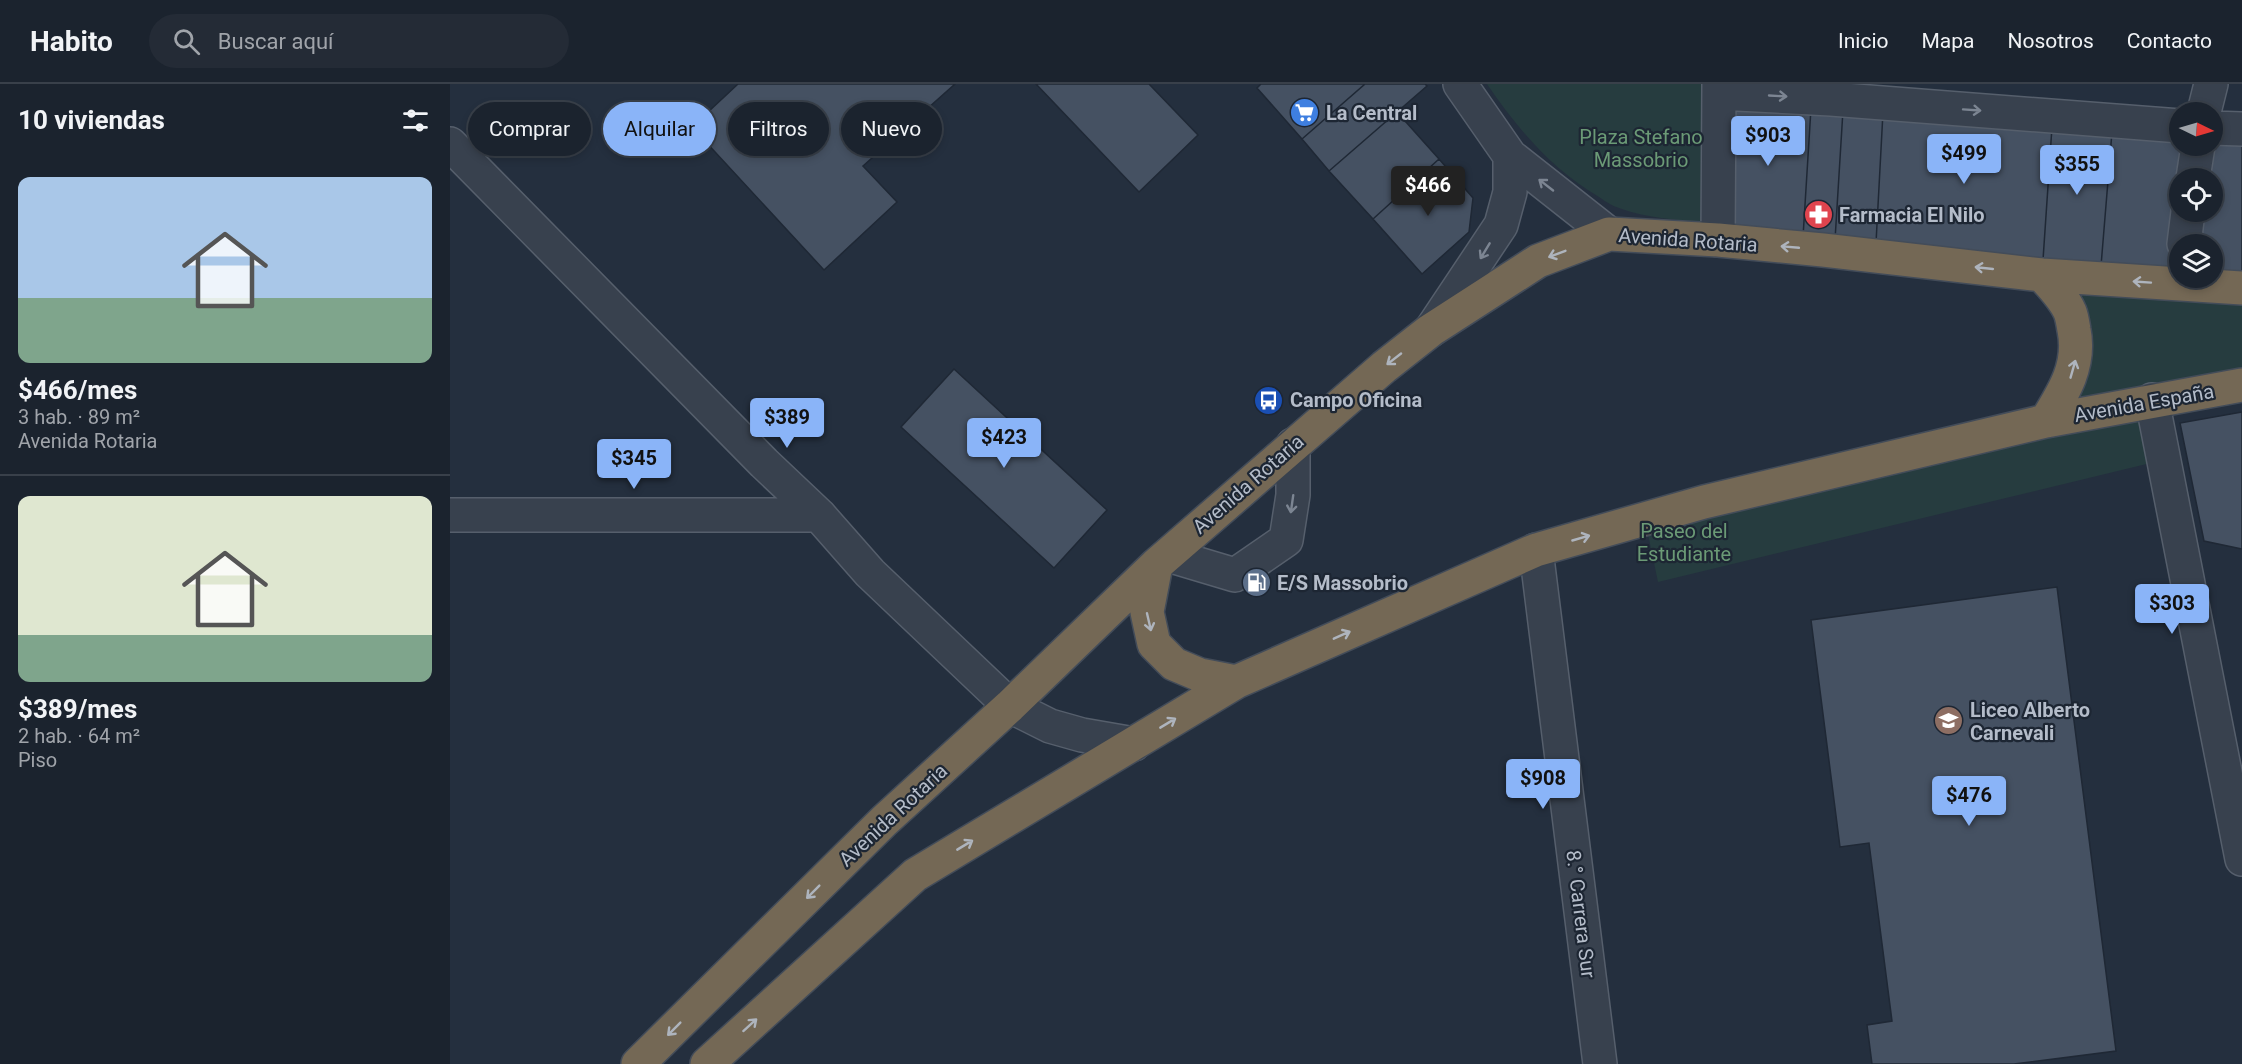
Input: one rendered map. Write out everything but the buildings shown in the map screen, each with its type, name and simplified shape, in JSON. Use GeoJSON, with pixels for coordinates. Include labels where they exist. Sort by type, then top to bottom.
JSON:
{"type":"FeatureCollection","features":[{"type":"Feature","properties":{"kind":"highway","name":"Avenida Rotaria"},"geometry":{"type":"LineString","coordinates":[[638,1064],[884,821],[1010,706],[1162,560],[1384,367],[1431,330],[1538,261],[1609,234],[1718,240],[2042,274]]}},
{"type":"Feature","properties":{"kind":"highway"},"geometry":{"type":"LineString","coordinates":[[2042,274],[2169,278]]}},
{"type":"Feature","properties":{"kind":"highway"},"geometry":{"type":"LineString","coordinates":[[707,1064],[915,875],[1236,682],[1536,550],[1704,502],[2046,421],[2073,373],[2076,355],[2071,313],[2042,274]]}},
{"type":"Feature","properties":{"kind":"highway"},"geometry":{"type":"LineString","coordinates":[[2223,285],[2242,288]]}},
{"type":"Feature","properties":{"kind":"highway","name":"Avenida España"},"geometry":{"type":"LineString","coordinates":[[2046,421],[2152,400],[2241,386]]}},
{"type":"Feature","properties":{"kind":"highway"},"geometry":{"type":"LineString","coordinates":[[1162,560],[1147,612],[1154,644],[1174,664],[1200,675],[1236,682]]}},
{"type":"Feature","properties":{"kind":"street"},"geometry":{"type":"LineString","coordinates":[[1460,84],[1510,156],[1609,234]]}},
{"type":"Feature","properties":{"kind":"street"},"geometry":{"type":"LineString","coordinates":[[2207,102],[2211,84]]}},
{"type":"Feature","properties":{"kind":"street"},"geometry":{"type":"LineString","coordinates":[[1718,240],[1719,89],[1831,92],[2169,125]]}},
{"type":"Feature","properties":{"kind":"street"},"geometry":{"type":"LineString","coordinates":[[2223,128],[2242,129]]}},
{"type":"Feature","properties":{"kind":"street"},"geometry":{"type":"LineString","coordinates":[[450,144],[764,463],[819,515],[870,573],[1010,706],[1050,726],[1082,735],[1134,744]]}},
{"type":"Feature","properties":{"kind":"street"},"geometry":{"type":"LineString","coordinates":[[1431,330],[1501,225],[1510,192],[1510,156]]}},
{"type":"Feature","properties":{"kind":"street"},"geometry":{"type":"LineString","coordinates":[[2152,400],[2242,859]]}},
{"type":"Feature","properties":{"kind":"street"},"geometry":{"type":"LineString","coordinates":[[1162,560],[1235,575],[1286,540],[1293,495],[1293,446]]}},
{"type":"Feature","properties":{"kind":"street"},"geometry":{"type":"LineString","coordinates":[[450,515],[819,515]]}},
{"type":"Feature","properties":{"kind":"street","name":"8.° Carrera Sur"},"geometry":{"type":"LineString","coordinates":[[1536,550],[1600,1064]]}},
{"type":"Feature","properties":{"kind":"green space","name":"Plaza Stefano Massobrio"},"geometry":{"type":"Polygon","coordinates":[[[1487,84],[1704,84],[1704,222],[1640,214],[1606,202],[1551,161],[1523,132],[1487,84]]]}},
{"type":"Feature","properties":{"kind":"green space","name":"Paseo del Estudiante"},"geometry":{"type":"Polygon","coordinates":[[[2242,287],[2242,385],[2151,401],[2163,460],[1658,582],[1645,520],[2146,402],[2061,398],[2059,294],[2242,287]]]}},
{"type":"Feature","properties":{"kind":"place","name":"La Central"},"geometry":{"type":"Point","coordinates":[1305,113]}},
{"type":"Feature","properties":{"kind":"place","name":"Farmacia El Nilo"},"geometry":{"type":"Point","coordinates":[1818,215]}},
{"type":"Feature","properties":{"kind":"place","name":"Campo Oficina"},"geometry":{"type":"Point","coordinates":[1269,400]}},
{"type":"Feature","properties":{"kind":"place","name":"E/S Massobrio"},"geometry":{"type":"Point","coordinates":[1256,583]}},
{"type":"Feature","properties":{"kind":"place","name":"Liceo Alberto Carnevali"},"geometry":{"type":"Point","coordinates":[1949,721]}}]}
